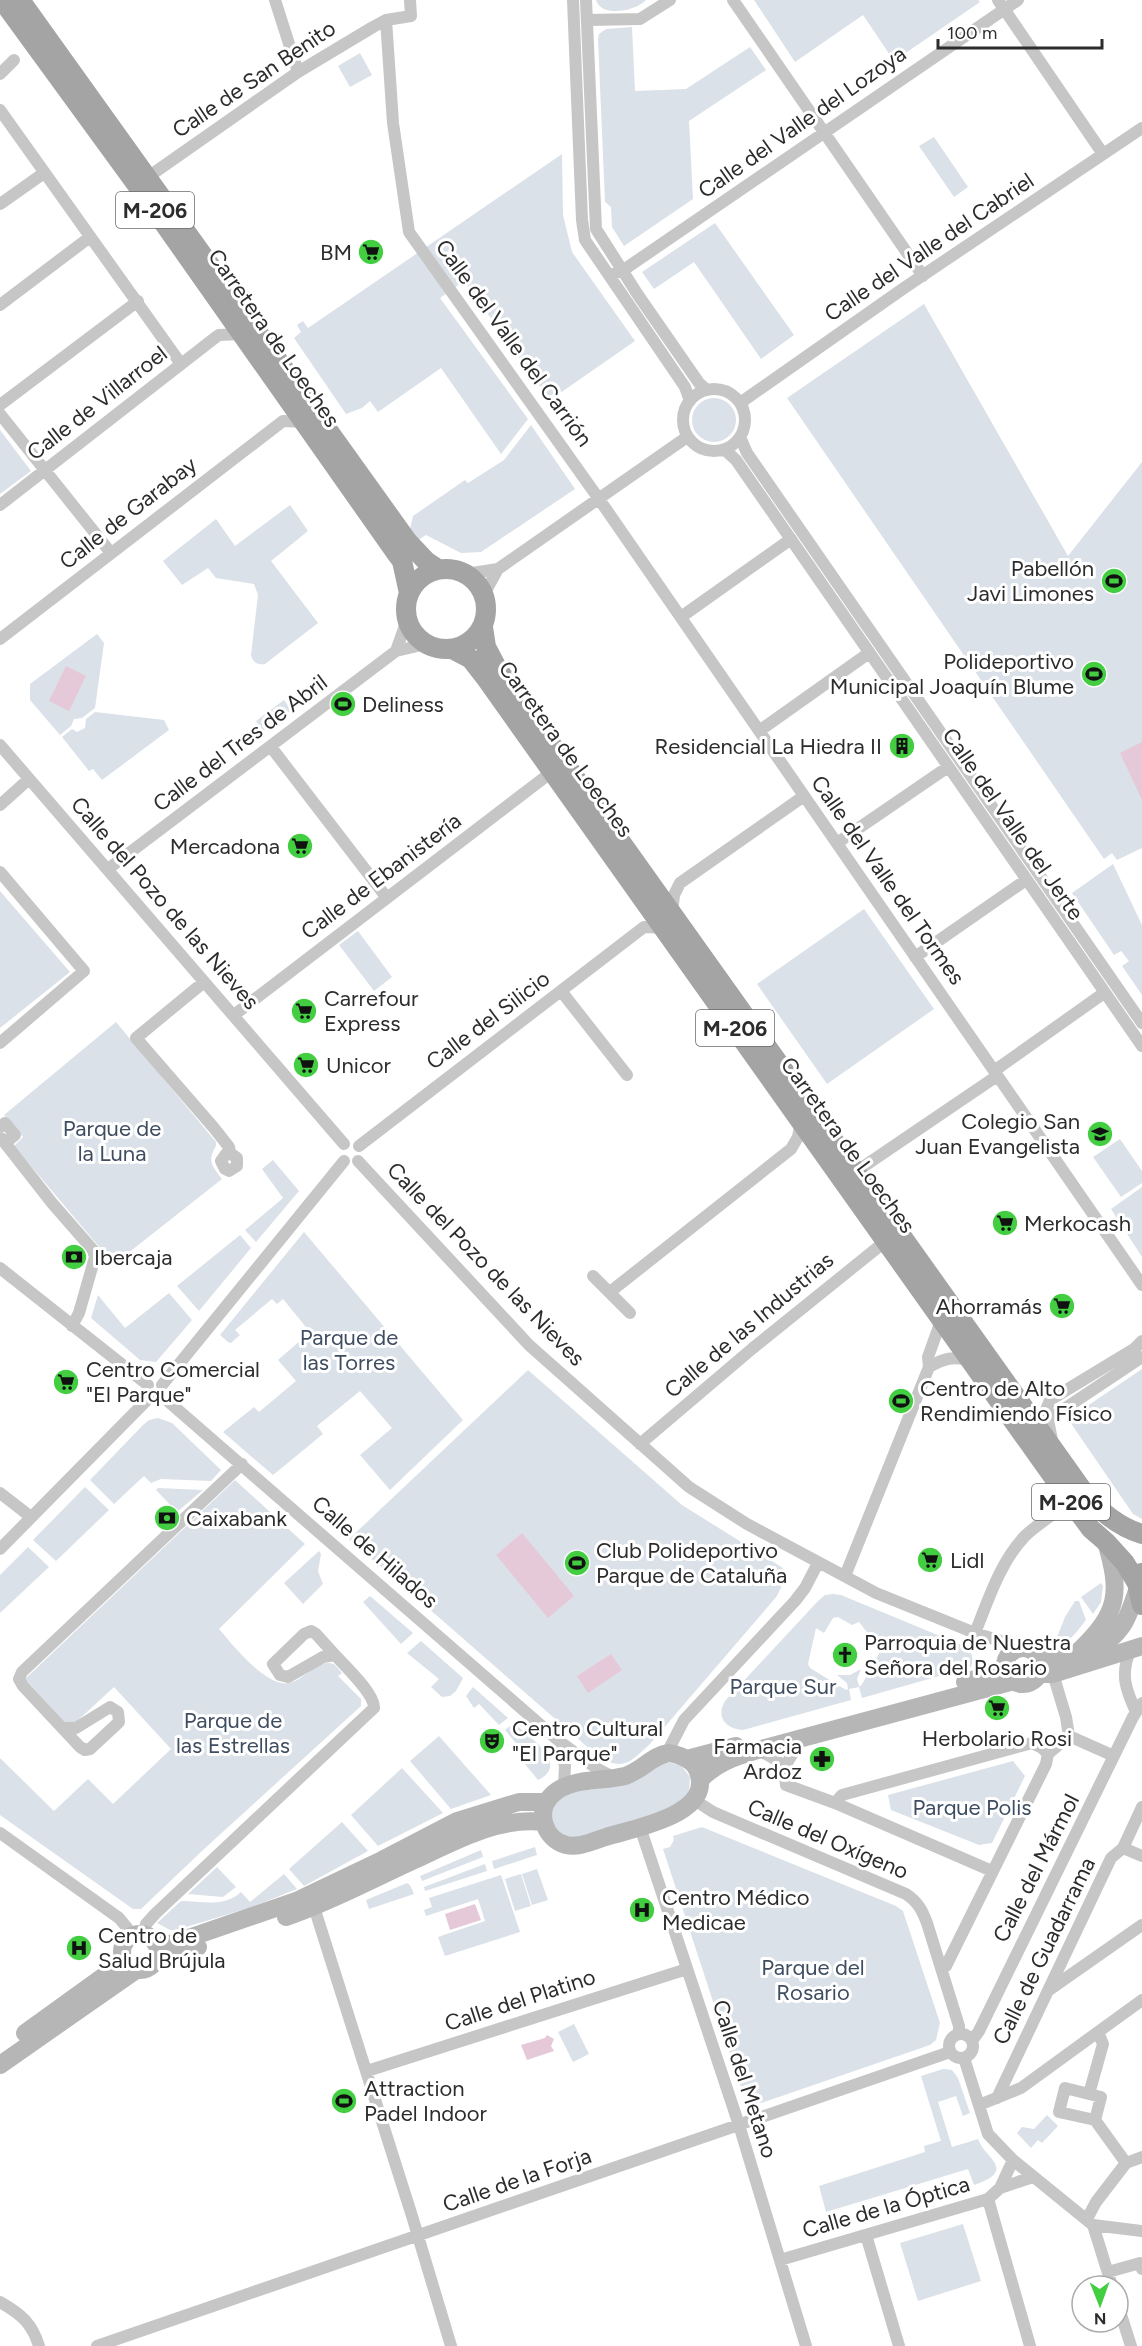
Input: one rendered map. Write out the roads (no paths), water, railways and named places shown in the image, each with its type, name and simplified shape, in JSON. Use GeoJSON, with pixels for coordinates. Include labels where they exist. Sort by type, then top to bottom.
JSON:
{"type":"FeatureCollection","features":[{"type":"Feature","properties":{"kind":"main road","name":"Carretera de Loeches"},"geometry":{"type":"LineString","coordinates":[[2,0],[130,176],[402,561],[409,592]]}},
{"type":"Feature","properties":{"kind":"main road","name":"Carretera de Loeches"},"geometry":{"type":"LineString","coordinates":[[20,0],[408,542],[426,561],[438,569]]}},
{"type":"Feature","properties":{"kind":"main road"},"geometry":{"type":"LineString","coordinates":[[409,592],[426,574],[438,569],[452,569],[466,574],[478,584],[484,594]]}},
{"type":"Feature","properties":{"kind":"main road","name":"M-206"},"geometry":{"type":"LineString","coordinates":[[407,620],[409,592]]}},
{"type":"Feature","properties":{"kind":"main road","name":"M-206"},"geometry":{"type":"LineString","coordinates":[[483,627],[487,607],[484,594]]}},
{"type":"Feature","properties":{"kind":"main road"},"geometry":{"type":"LineString","coordinates":[[407,620],[412,631],[426,644]]}},
{"type":"Feature","properties":{"kind":"main road","name":"Carretera de Loeches"},"geometry":{"type":"LineString","coordinates":[[483,627],[486,647],[498,668],[651,883],[668,920],[801,1121],[1091,1529],[1125,1563],[1140,1587]]}},
{"type":"Feature","properties":{"kind":"main road"},"geometry":{"type":"LineString","coordinates":[[453,649],[468,643],[483,627]]}},
{"type":"Feature","properties":{"kind":"main road","name":"M-206"},"geometry":{"type":"LineString","coordinates":[[426,644],[443,649],[453,649]]}},
{"type":"Feature","properties":{"kind":"main road","name":"Carretera de Loeches"},"geometry":{"type":"LineString","coordinates":[[453,649],[471,659],[485,677],[648,908],[668,920],[857,1171],[1056,1453],[1099,1510],[1113,1520],[1142,1534]]}},
{"type":"Feature","properties":{"kind":"street"},"geometry":{"type":"LineString","coordinates":[[275,0],[298,72]]}},
{"type":"Feature","properties":{"kind":"street","name":"Calle de San Benito"},"geometry":{"type":"LineString","coordinates":[[148,177],[298,72],[386,20],[411,16],[410,0]]}},
{"type":"Feature","properties":{"kind":"street"},"geometry":{"type":"LineString","coordinates":[[573,0],[583,231],[590,248],[685,387],[690,401]]}},
{"type":"Feature","properties":{"kind":"street"},"geometry":{"type":"LineString","coordinates":[[586,0],[596,230],[699,383],[707,390]]}},
{"type":"Feature","properties":{"kind":"street"},"geometry":{"type":"LineString","coordinates":[[587,20],[640,19],[670,0]]}},
{"type":"Feature","properties":{"kind":"street"},"geometry":{"type":"LineString","coordinates":[[733,0],[923,276]]}},
{"type":"Feature","properties":{"kind":"street","name":"Calle del Valle del Lozoya"},"geometry":{"type":"LineString","coordinates":[[609,275],[622,271],[824,132],[1001,5],[1018,0]]}},
{"type":"Feature","properties":{"kind":"street"},"geometry":{"type":"LineString","coordinates":[[1001,5],[1103,154]]}},
{"type":"Feature","properties":{"kind":"street","name":"Calle del Valle del Carrión"},"geometry":{"type":"LineString","coordinates":[[386,20],[393,123],[409,232],[599,499]]}},
{"type":"Feature","properties":{"kind":"street"},"geometry":{"type":"LineString","coordinates":[[0,74],[14,60]]}},
{"type":"Feature","properties":{"kind":"street"},"geometry":{"type":"LineString","coordinates":[[0,110],[181,364]]}},
{"type":"Feature","properties":{"kind":"street","name":"Calle del Valle del Cabriel"},"geometry":{"type":"LineString","coordinates":[[740,403],[1142,128]]}},
{"type":"Feature","properties":{"kind":"street"},"geometry":{"type":"LineString","coordinates":[[0,204],[45,173]]}},
{"type":"Feature","properties":{"kind":"street"},"geometry":{"type":"LineString","coordinates":[[0,305],[90,237]]}},
{"type":"Feature","properties":{"kind":"street"},"geometry":{"type":"LineString","coordinates":[[0,405],[138,301]]}},
{"type":"Feature","properties":{"kind":"street"},"geometry":{"type":"LineString","coordinates":[[226,313],[219,335],[242,334]]}},
{"type":"Feature","properties":{"kind":"street","name":"Calle de Villarroel"},"geometry":{"type":"LineString","coordinates":[[0,505],[219,335]]}},
{"type":"Feature","properties":{"kind":"street"},"geometry":{"type":"LineString","coordinates":[[707,390],[729,393],[740,403],[745,419],[740,437],[725,450],[714,452],[702,449],[687,437],[683,418],[685,409],[690,401],[707,390]]}},
{"type":"Feature","properties":{"kind":"street"},"geometry":{"type":"LineString","coordinates":[[287,398],[280,423],[304,422]]}},
{"type":"Feature","properties":{"kind":"street"},"geometry":{"type":"LineString","coordinates":[[0,414],[111,553]]}},
{"type":"Feature","properties":{"kind":"street","name":"Calle de Garabay"},"geometry":{"type":"LineString","coordinates":[[0,639],[280,423]]}},
{"type":"Feature","properties":{"kind":"street"},"geometry":{"type":"LineString","coordinates":[[466,574],[498,569],[687,437]]}},
{"type":"Feature","properties":{"kind":"street","name":"Calle del Valle del Jerte"},"geometry":{"type":"LineString","coordinates":[[740,437],[747,453],[1142,1023]]}},
{"type":"Feature","properties":{"kind":"street","name":"Calle del Valle del Jerte"},"geometry":{"type":"LineString","coordinates":[[725,450],[736,460],[1142,1046]]}},
{"type":"Feature","properties":{"kind":"street","name":"Calle del Valle del Tormes"},"geometry":{"type":"LineString","coordinates":[[599,499],[1142,1285]]}},
{"type":"Feature","properties":{"kind":"street"},"geometry":{"type":"LineString","coordinates":[[681,617],[791,540]]}},
{"type":"Feature","properties":{"kind":"street"},"geometry":{"type":"LineString","coordinates":[[484,594],[498,569]]}},
{"type":"Feature","properties":{"kind":"street"},"geometry":{"type":"LineString","coordinates":[[396,651],[407,620]]}},
{"type":"Feature","properties":{"kind":"street","name":"Calle del Tres de Abril"},"geometry":{"type":"LineString","coordinates":[[108,869],[396,651],[426,644]]}},
{"type":"Feature","properties":{"kind":"street"},"geometry":{"type":"LineString","coordinates":[[759,731],[869,652]]}},
{"type":"Feature","properties":{"kind":"street","name":"Calle del Pozo de las Nieves"},"geometry":{"type":"LineString","coordinates":[[0,745],[344,1144]]}},
{"type":"Feature","properties":{"kind":"street"},"geometry":{"type":"LineString","coordinates":[[271,747],[387,898]]}},
{"type":"Feature","properties":{"kind":"street"},"geometry":{"type":"LineString","coordinates":[[837,843],[948,767]]}},
{"type":"Feature","properties":{"kind":"street","name":"Calle de Ebanistería"},"geometry":{"type":"LineString","coordinates":[[234,1015],[553,771]]}},
{"type":"Feature","properties":{"kind":"street"},"geometry":{"type":"LineString","coordinates":[[0,804],[29,779]]}},
{"type":"Feature","properties":{"kind":"street"},"geometry":{"type":"LineString","coordinates":[[651,883],[666,885],[680,883],[804,796]]}},
{"type":"Feature","properties":{"kind":"street"},"geometry":{"type":"LineString","coordinates":[[0,872],[84,971],[0,1043]]}},
{"type":"Feature","properties":{"kind":"street"},"geometry":{"type":"LineString","coordinates":[[915,957],[1026,880]]}},
{"type":"Feature","properties":{"kind":"street"},"geometry":{"type":"LineString","coordinates":[[648,908],[644,927],[668,920],[674,895],[680,883]]}},
{"type":"Feature","properties":{"kind":"street","name":"Calle del Silicio"},"geometry":{"type":"LineString","coordinates":[[359,1146],[644,927]]}},
{"type":"Feature","properties":{"kind":"street"},"geometry":{"type":"LineString","coordinates":[[204,982],[136,1038],[214,1128],[229,1147],[230,1153]]}},
{"type":"Feature","properties":{"kind":"street"},"geometry":{"type":"LineString","coordinates":[[561,991],[627,1075]]}},
{"type":"Feature","properties":{"kind":"street"},"geometry":{"type":"LineString","coordinates":[[857,1171],[1104,993]]}},
{"type":"Feature","properties":{"kind":"street"},"geometry":{"type":"LineString","coordinates":[[609,1292],[791,1149],[798,1137],[801,1121]]}},
{"type":"Feature","properties":{"kind":"street"},"geometry":{"type":"LineString","coordinates":[[0,1127],[5,1123],[15,1135],[2,1140],[93,1250],[95,1257],[72,1326]]}},
{"type":"Feature","properties":{"kind":"street"},"geometry":{"type":"LineString","coordinates":[[349,1142],[359,1146],[362,1155],[358,1161],[353,1163],[344,1161],[340,1156],[340,1149],[344,1144],[349,1142]]}},
{"type":"Feature","properties":{"kind":"street"},"geometry":{"type":"LineString","coordinates":[[791,1149],[822,1150]]}},
{"type":"Feature","properties":{"kind":"street"},"geometry":{"type":"LineString","coordinates":[[0,1549],[156,1390],[344,1161]]}},
{"type":"Feature","properties":{"kind":"street","name":"Calle del Pozo de las Nieves"},"geometry":{"type":"LineString","coordinates":[[358,1161],[529,1345],[689,1487],[747,1524],[876,1593],[975,1633],[1010,1644],[1011,1666]]}},
{"type":"Feature","properties":{"kind":"street","name":"Calle de las Industrias"},"geometry":{"type":"LineString","coordinates":[[640,1444],[887,1239]]}},
{"type":"Feature","properties":{"kind":"street","name":"Calle de Hilados"},"geometry":{"type":"LineString","coordinates":[[0,1268],[156,1390],[559,1741],[596,1768],[615,1778]]}},
{"type":"Feature","properties":{"kind":"street"},"geometry":{"type":"LineString","coordinates":[[593,1276],[630,1313]]}},
{"type":"Feature","properties":{"kind":"street"},"geometry":{"type":"LineString","coordinates":[[844,1576],[929,1367],[928,1357],[942,1318]]}},
{"type":"Feature","properties":{"kind":"street"},"geometry":{"type":"LineString","coordinates":[[1056,1453],[1046,1410],[1050,1400],[1134,1349],[1142,1341]]}},
{"type":"Feature","properties":{"kind":"street"},"geometry":{"type":"LineString","coordinates":[[929,1367],[950,1357],[974,1363]]}},
{"type":"Feature","properties":{"kind":"street"},"geometry":{"type":"LineString","coordinates":[[1049,1419],[1142,1357]]}},
{"type":"Feature","properties":{"kind":"street"},"geometry":{"type":"LineString","coordinates":[[64,1728],[23,1686],[19,1679],[22,1672],[242,1464]]}},
{"type":"Feature","properties":{"kind":"street"},"geometry":{"type":"LineString","coordinates":[[0,1493],[32,1517]]}},
{"type":"Feature","properties":{"kind":"street"},"geometry":{"type":"LineString","coordinates":[[975,1633],[996,1581],[1024,1536],[1058,1510]]}},
{"type":"Feature","properties":{"kind":"street"},"geometry":{"type":"LineString","coordinates":[[1075,1654],[1103,1626],[1114,1605],[1113,1564],[1106,1542]]}},
{"type":"Feature","properties":{"kind":"street"},"geometry":{"type":"LineString","coordinates":[[669,1753],[670,1746],[684,1720],[795,1601],[805,1588],[818,1563]]}},
{"type":"Feature","properties":{"kind":"street"},"geometry":{"type":"LineString","coordinates":[[687,1760],[986,1676],[1011,1666],[1025,1648],[1037,1655],[1063,1657],[1097,1648],[1112,1639],[1125,1622],[1140,1587]]}},
{"type":"Feature","properties":{"kind":"street"},"geometry":{"type":"LineString","coordinates":[[0,2065],[136,1970],[147,1969],[146,1924],[370,1713],[374,1703],[370,1695],[335,1655],[316,1634],[311,1631],[304,1634],[273,1664],[280,1676],[288,1677],[317,1660],[335,1655]]}},
{"type":"Feature","properties":{"kind":"street"},"geometry":{"type":"LineString","coordinates":[[1011,1666],[1029,1683],[1046,1674],[1136,1649]]}},
{"type":"Feature","properties":{"kind":"street"},"geometry":{"type":"LineString","coordinates":[[1136,1649],[1124,1673],[1125,1686],[1139,1708]]}},
{"type":"Feature","properties":{"kind":"street"},"geometry":{"type":"LineString","coordinates":[[1037,1655],[1041,1668],[1066,1717],[1069,1736]]}},
{"type":"Feature","properties":{"kind":"street"},"geometry":{"type":"LineString","coordinates":[[700,1780],[722,1761],[802,1738],[1011,1666]]}},
{"type":"Feature","properties":{"kind":"street","name":"Calle del Mármol"},"geometry":{"type":"LineString","coordinates":[[972,2041],[1139,1708]]}},
{"type":"Feature","properties":{"kind":"street"},"geometry":{"type":"LineString","coordinates":[[941,1968],[946,1966],[1046,1764],[1048,1754],[1069,1736]]}},
{"type":"Feature","properties":{"kind":"street"},"geometry":{"type":"LineString","coordinates":[[1069,1736],[1114,1756]]}},
{"type":"Feature","properties":{"kind":"street"},"geometry":{"type":"LineString","coordinates":[[784,1768],[802,1738]]}},
{"type":"Feature","properties":{"kind":"street"},"geometry":{"type":"LineString","coordinates":[[559,1741],[565,1766],[564,1786]]}},
{"type":"Feature","properties":{"kind":"street"},"geometry":{"type":"LineString","coordinates":[[835,1803],[842,1795],[1032,1743],[1048,1754]]}},
{"type":"Feature","properties":{"kind":"street"},"geometry":{"type":"LineString","coordinates":[[758,1749],[779,1761],[784,1768],[786,1785],[835,1803],[992,1871]]}},
{"type":"Feature","properties":{"kind":"street"},"geometry":{"type":"LineString","coordinates":[[669,1753],[687,1760],[695,1765],[700,1780],[696,1801],[675,1814],[578,1846],[566,1845],[557,1840],[549,1833],[543,1822],[546,1802],[564,1786],[627,1776],[641,1769],[653,1758],[669,1753]]}},
{"type":"Feature","properties":{"kind":"street","name":"Calle del Oxígeno"},"geometry":{"type":"LineString","coordinates":[[696,1801],[713,1812],[906,1894],[915,1900],[924,1915],[959,2034]]}},
{"type":"Feature","properties":{"kind":"street"},"geometry":{"type":"LineString","coordinates":[[311,1901],[457,1821],[519,1802],[546,1802]]}},
{"type":"Feature","properties":{"kind":"street","name":"Calle de Guadarrama"},"geometry":{"type":"LineString","coordinates":[[979,2105],[997,2098],[1007,2088],[1048,1990],[1112,1858],[1122,1848],[1142,1807]]}},
{"type":"Feature","properties":{"kind":"street"},"geometry":{"type":"LineString","coordinates":[[0,1833],[119,1918],[147,1943],[169,1958],[464,1837],[521,1820],[543,1822]]}},
{"type":"Feature","properties":{"kind":"street","name":"Calle del Metano"},"geometry":{"type":"LineString","coordinates":[[640,1827],[739,2125],[806,2346]]}},
{"type":"Feature","properties":{"kind":"street"},"geometry":{"type":"LineString","coordinates":[[1122,1848],[1142,1856]]}},
{"type":"Feature","properties":{"kind":"street"},"geometry":{"type":"LineString","coordinates":[[311,1901],[367,2071],[451,2346]]}},
{"type":"Feature","properties":{"kind":"street"},"geometry":{"type":"LineString","coordinates":[[1048,1990],[1142,1925]]}},
{"type":"Feature","properties":{"kind":"street"},"geometry":{"type":"LineString","coordinates":[[136,1970],[128,1965],[123,1957],[123,1946],[147,1943]]}},
{"type":"Feature","properties":{"kind":"street"},"geometry":{"type":"LineString","coordinates":[[0,2050],[111,1971],[123,1957]]}},
{"type":"Feature","properties":{"kind":"street","name":"Calle del Platino"},"geometry":{"type":"LineString","coordinates":[[367,2071],[687,1969]]}},
{"type":"Feature","properties":{"kind":"street"},"geometry":{"type":"LineString","coordinates":[[1007,2088],[1021,2088],[1142,2000]]}},
{"type":"Feature","properties":{"kind":"street"},"geometry":{"type":"LineString","coordinates":[[1089,2094],[1103,2044],[1098,2032]]}},
{"type":"Feature","properties":{"kind":"street"},"geometry":{"type":"LineString","coordinates":[[959,2034],[969,2037],[972,2041],[972,2051],[964,2058],[956,2057],[950,2052],[950,2040],[959,2034]]}},
{"type":"Feature","properties":{"kind":"street","name":"Calle de la Forja"},"geometry":{"type":"LineString","coordinates":[[97,2346],[950,2052]]}},
{"type":"Feature","properties":{"kind":"street"},"geometry":{"type":"LineString","coordinates":[[964,2058],[988,2134],[1013,2160],[1090,2222],[1142,2230]]}},
{"type":"Feature","properties":{"kind":"street"},"geometry":{"type":"LineString","coordinates":[[1095,2120],[1101,2097],[1065,2088],[1059,2112],[1095,2120],[1126,2163]]}},
{"type":"Feature","properties":{"kind":"street"},"geometry":{"type":"LineString","coordinates":[[1142,2157],[1126,2163],[1096,2202],[1090,2222],[1108,2272],[1140,2263],[1142,2270]]}},
{"type":"Feature","properties":{"kind":"street","name":"Calle de la Óptica"},"geometry":{"type":"LineString","coordinates":[[780,2260],[988,2199],[1000,2188],[1013,2160]]}},
{"type":"Feature","properties":{"kind":"street","name":"Calle de la Óptica"},"geometry":{"type":"LineString","coordinates":[[1000,2188],[1033,2177]]}},
{"type":"Feature","properties":{"kind":"street"},"geometry":{"type":"LineString","coordinates":[[988,2199],[1030,2346]]}},
{"type":"Feature","properties":{"kind":"street"},"geometry":{"type":"LineString","coordinates":[[866,2235],[900,2346]]}},
{"type":"Feature","properties":{"kind":"street"},"geometry":{"type":"LineString","coordinates":[[0,2302],[24,2317],[35,2332],[39,2346]]}},
{"type":"Feature","properties":{"kind":"place","name":"BM"},"geometry":{"type":"Point","coordinates":[371,252]}},
{"type":"Feature","properties":{"kind":"place","name":"Pabellón Javi Limones"},"geometry":{"type":"Point","coordinates":[1114,581]}},
{"type":"Feature","properties":{"kind":"place","name":"Polideportivo Municipal Joaquín Blume"},"geometry":{"type":"Point","coordinates":[1094,674]}},
{"type":"Feature","properties":{"kind":"place","name":"Deliness"},"geometry":{"type":"Point","coordinates":[343,704]}},
{"type":"Feature","properties":{"kind":"place","name":"Residencial La Hiedra II"},"geometry":{"type":"Point","coordinates":[902,746]}},
{"type":"Feature","properties":{"kind":"place","name":"Mercadona"},"geometry":{"type":"Point","coordinates":[300,846]}},
{"type":"Feature","properties":{"kind":"place","name":"Carrefour Express"},"geometry":{"type":"Point","coordinates":[304,1011]}},
{"type":"Feature","properties":{"kind":"place","name":"Unicor"},"geometry":{"type":"Point","coordinates":[306,1065]}},
{"type":"Feature","properties":{"kind":"place","name":"Colegio San Juan Evangelista"},"geometry":{"type":"Point","coordinates":[1100,1134]}},
{"type":"Feature","properties":{"kind":"place","name":"Merkocash"},"geometry":{"type":"Point","coordinates":[1005,1223]}},
{"type":"Feature","properties":{"kind":"place","name":"Ibercaja"},"geometry":{"type":"Point","coordinates":[74,1257]}},
{"type":"Feature","properties":{"kind":"place","name":"Ahorramás"},"geometry":{"type":"Point","coordinates":[1062,1306]}},
{"type":"Feature","properties":{"kind":"place","name":"Centro Comercial \"El Parque\""},"geometry":{"type":"Point","coordinates":[66,1382]}},
{"type":"Feature","properties":{"kind":"place","name":"Centro de Alto Rendimiendo Físico"},"geometry":{"type":"Point","coordinates":[901,1401]}},
{"type":"Feature","properties":{"kind":"place","name":"Caixabank"},"geometry":{"type":"Point","coordinates":[167,1518]}},
{"type":"Feature","properties":{"kind":"place","name":"Lidl"},"geometry":{"type":"Point","coordinates":[930,1560]}},
{"type":"Feature","properties":{"kind":"place","name":"Club Polideportivo Parque de Cataluña"},"geometry":{"type":"Point","coordinates":[577,1563]}},
{"type":"Feature","properties":{"kind":"place","name":"Parroquia de Nuestra Señora del Rosario"},"geometry":{"type":"Point","coordinates":[845,1655]}},
{"type":"Feature","properties":{"kind":"place","name":"Herbolario Rosi"},"geometry":{"type":"Point","coordinates":[997,1708]}},
{"type":"Feature","properties":{"kind":"place","name":"Centro Cultural \"El Parque\""},"geometry":{"type":"Point","coordinates":[492,1741]}},
{"type":"Feature","properties":{"kind":"place","name":"Farmacia Ardoz"},"geometry":{"type":"Point","coordinates":[822,1759]}},
{"type":"Feature","properties":{"kind":"place","name":"Centro Médico Medicae"},"geometry":{"type":"Point","coordinates":[642,1910]}},
{"type":"Feature","properties":{"kind":"place","name":"Centro de Salud Brújula"},"geometry":{"type":"Point","coordinates":[79,1948]}},
{"type":"Feature","properties":{"kind":"place","name":"Attraction Padel Indoor"},"geometry":{"type":"Point","coordinates":[344,2101]}},
{"type":"Feature","properties":{"kind":"park label","name":"Parque de la Luna"},"geometry":{"type":"Point","coordinates":[112,1140]}},
{"type":"Feature","properties":{"kind":"park label","name":"Parque de las Torres"},"geometry":{"type":"Point","coordinates":[349,1350]}},
{"type":"Feature","properties":{"kind":"park label","name":"Parque Sur"},"geometry":{"type":"Point","coordinates":[783,1686]}},
{"type":"Feature","properties":{"kind":"park label","name":"Parque de las Estrellas"},"geometry":{"type":"Point","coordinates":[233,1733]}},
{"type":"Feature","properties":{"kind":"park label","name":"Parque Polis"},"geometry":{"type":"Point","coordinates":[972,1807]}},
{"type":"Feature","properties":{"kind":"park label","name":"Parque del Rosario"},"geometry":{"type":"Point","coordinates":[813,1980]}}]}
